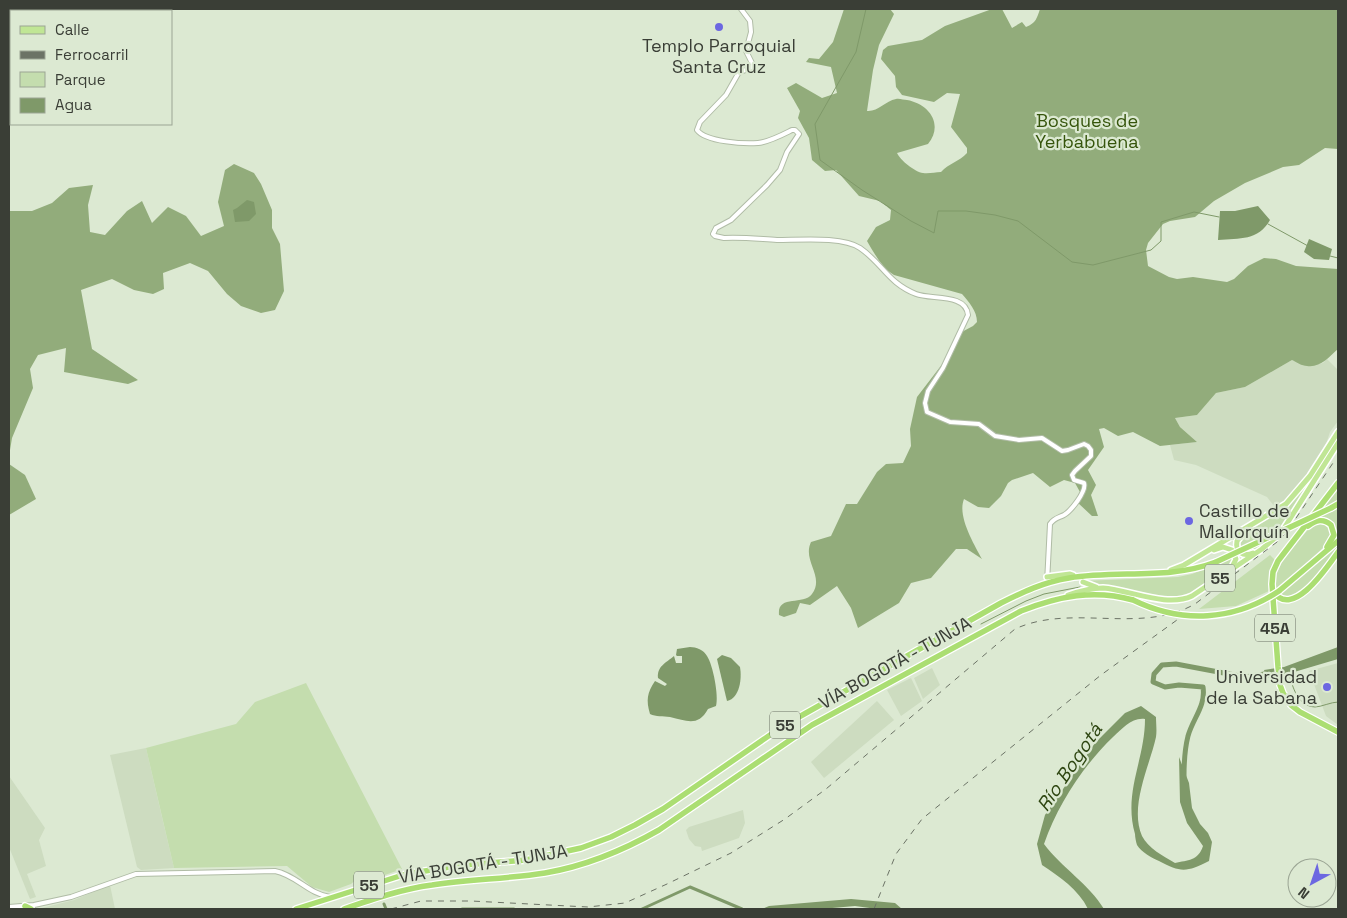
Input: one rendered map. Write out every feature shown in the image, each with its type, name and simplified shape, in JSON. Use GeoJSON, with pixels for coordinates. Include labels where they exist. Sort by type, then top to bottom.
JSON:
{"type":"FeatureCollection","features":[{"type":"Feature","properties":{"kind":"highway","name":"45A"},"geometry":{"type":"LineString","coordinates":[[1338,483],[1283,554],[1272,578],[1279,680],[1283,693],[1294,708],[1338,732]]}},
{"type":"Feature","properties":{"kind":"highway","name":"VÍA BOGOTÁ - TUNJA"},"geometry":{"type":"LineString","coordinates":[[296,909],[406,874],[463,865],[532,859],[581,848],[611,837],[663,809],[783,726],[1001,603],[1047,580],[1082,576],[1164,573],[1196,569],[1216,562],[1338,505]]}},
{"type":"Feature","properties":{"kind":"highway"},"geometry":{"type":"LineString","coordinates":[[1304,528],[1319,520],[1328,522],[1333,528],[1333,538],[1320,556]]}},
{"type":"Feature","properties":{"kind":"highway","name":"VÍA BOGOTÁ - TUNJA"},"geometry":{"type":"LineString","coordinates":[[344,909],[414,888],[462,880],[527,875],[557,870],[599,858],[624,848],[659,830],[812,725],[1002,621],[1036,605],[1077,594],[1096,593],[1115,595],[1133,600],[1169,614],[1208,616],[1230,613],[1260,602],[1279,590],[1338,541]]}},
{"type":"Feature","properties":{"kind":"highway"},"geometry":{"type":"LineString","coordinates":[[1272,589],[1276,596],[1283,600],[1296,598],[1321,577],[1338,552]]}},
{"type":"Feature","properties":{"kind":"main road","name":"55"},"geometry":{"type":"LineString","coordinates":[[1164,573],[1184,565],[1203,554],[1291,499],[1310,476],[1338,432]]}},
{"type":"Feature","properties":{"kind":"main road","name":"55"},"geometry":{"type":"LineString","coordinates":[[1058,598],[1087,590],[1107,589],[1174,601],[1189,598],[1275,539],[1286,526],[1338,443]]}},
{"type":"Feature","properties":{"kind":"main road"},"geometry":{"type":"LineString","coordinates":[[1252,525],[1237,541],[1238,551],[1244,555],[1252,554],[1262,549]]}},
{"type":"Feature","properties":{"kind":"main road"},"geometry":{"type":"LineString","coordinates":[[1203,554],[1223,547],[1232,550],[1236,556],[1233,566],[1210,584]]}},
{"type":"Feature","properties":{"kind":"main road"},"geometry":{"type":"LineString","coordinates":[[1047,580],[1067,574],[1073,575]]}},
{"type":"Feature","properties":{"kind":"main road"},"geometry":{"type":"LineString","coordinates":[[1082,582],[1090,586],[1107,589]]}},
{"type":"Feature","properties":{"kind":"street"},"geometry":{"type":"LineString","coordinates":[[741,9],[750,20],[751,32],[746,51],[753,65],[750,69],[740,71],[726,95],[700,122],[697,130],[701,135],[708,138],[747,144],[760,143],[792,130],[799,134],[780,170],[767,186],[735,216],[716,228],[713,234],[724,238],[824,240],[849,244],[865,252],[896,284],[919,295],[953,300],[967,308],[968,315],[942,368],[928,391],[925,403],[927,412],[950,422],[979,424],[995,436],[1019,440],[1042,438],[1062,451],[1084,444],[1091,450],[1091,456],[1072,475],[1074,480],[1084,482],[1085,488],[1083,493],[1065,515],[1053,520],[1050,524],[1047,580]]}},
{"type":"Feature","properties":{"kind":"street"},"geometry":{"type":"LineString","coordinates":[[9,907],[30,907],[71,897],[136,874],[172,872],[275,871],[290,876],[317,894],[331,897]]}},
{"type":"Feature","properties":{"kind":"shaded area"},"geometry":{"type":"Polygon","coordinates":[[[1327,359],[1338,370],[1338,421],[1330,432],[1318,460],[1300,485],[1282,504],[1274,506],[1267,497],[1196,465],[1174,460],[1170,445],[1197,442],[1180,427],[1175,418],[1197,415],[1216,393],[1245,387],[1292,360],[1307,366],[1323,363],[1327,359]]]}},
{"type":"Feature","properties":{"kind":"shaded area","name":"Universidad de la Sabana"},"geometry":{"type":"Polygon","coordinates":[[[1338,663],[1338,725],[1326,716],[1309,671],[1338,663]]]}},
{"type":"Feature","properties":{"kind":"shaded area"},"geometry":{"type":"Polygon","coordinates":[[[932,668],[940,685],[923,699],[914,678],[932,668]]]}},
{"type":"Feature","properties":{"kind":"shaded area"},"geometry":{"type":"Polygon","coordinates":[[[911,678],[922,701],[901,716],[887,690],[911,678]]]}},
{"type":"Feature","properties":{"kind":"shaded area"},"geometry":{"type":"Polygon","coordinates":[[[877,701],[894,720],[824,778],[811,762],[877,701]]]}},
{"type":"Feature","properties":{"kind":"shaded area"},"geometry":{"type":"Polygon","coordinates":[[[146,748],[174,868],[141,870],[137,867],[110,755],[146,748]]]}},
{"type":"Feature","properties":{"kind":"shaded area"},"geometry":{"type":"Polygon","coordinates":[[[9,776],[45,828],[39,840],[46,866],[27,874],[36,897],[30,899],[9,847],[9,776]]]}},
{"type":"Feature","properties":{"kind":"shaded area"},"geometry":{"type":"Polygon","coordinates":[[[743,810],[745,823],[739,838],[702,851],[701,847],[695,846],[689,839],[686,830],[689,827],[743,810]]]}},
{"type":"Feature","properties":{"kind":"shaded area"},"geometry":{"type":"Polygon","coordinates":[[[110,885],[115,909],[38,909],[74,900],[110,885]]]}},
{"type":"Feature","properties":{"kind":"green space","name":"Bosques de Yerbabuena"},"geometry":{"type":"Polygon","coordinates":[[[844,9],[890,9],[894,14],[879,45],[867,111],[875,110],[892,100],[899,99],[915,102],[928,110],[932,116],[935,129],[933,137],[928,144],[897,153],[912,168],[928,173],[941,172],[967,153],[967,148],[951,127],[960,94],[947,93],[934,102],[902,95],[896,87],[895,76],[881,59],[883,50],[888,46],[922,40],[945,26],[992,9],[1002,9],[1012,28],[1022,22],[1026,27],[1032,24],[1037,18],[1040,9],[1338,9],[1338,149],[1325,148],[1299,165],[1283,167],[1245,183],[1214,201],[1195,217],[1163,224],[1148,243],[1146,250],[1148,266],[1177,279],[1193,277],[1227,282],[1234,279],[1248,266],[1264,258],[1276,259],[1296,266],[1338,269],[1338,349],[1324,361],[1312,366],[1305,366],[1292,360],[1245,387],[1216,393],[1197,415],[1175,418],[1180,427],[1197,442],[1160,446],[1133,432],[1118,436],[1104,428],[1099,429],[1104,447],[1088,470],[1096,485],[1091,495],[1098,516],[1092,516],[1077,502],[1080,492],[1075,483],[1064,480],[1050,487],[1033,473],[1008,483],[1001,496],[989,508],[978,507],[964,499],[962,506],[965,522],[982,559],[967,549],[956,549],[931,578],[911,583],[899,603],[858,628],[851,608],[837,586],[810,605],[800,603],[796,613],[784,617],[779,615],[779,609],[786,602],[803,599],[812,594],[816,581],[809,556],[811,542],[831,536],[846,504],[857,504],[877,472],[886,464],[903,463],[911,446],[910,429],[917,397],[950,354],[958,334],[973,326],[977,322],[977,318],[970,303],[962,294],[894,275],[886,268],[867,241],[876,227],[890,220],[891,210],[880,201],[859,196],[836,170],[825,171],[812,160],[809,138],[798,118],[800,111],[787,88],[796,83],[822,98],[837,93],[831,67],[806,62],[809,58],[819,59],[833,42],[844,9]]]}},
{"type":"Feature","properties":{"kind":"green space"},"geometry":{"type":"Polygon","coordinates":[[[234,164],[254,173],[272,210],[272,228],[280,244],[284,291],[275,310],[261,313],[241,306],[227,294],[208,271],[190,263],[163,273],[164,289],[153,294],[134,290],[112,279],[81,290],[92,349],[138,380],[128,384],[64,372],[66,348],[38,355],[30,369],[33,388],[12,438],[9,456],[9,211],[32,211],[52,203],[69,188],[93,185],[88,205],[90,232],[105,235],[127,211],[142,201],[152,223],[168,207],[186,216],[201,236],[224,226],[218,202],[225,170],[234,164]]]}},
{"type":"Feature","properties":{"kind":"green space"},"geometry":{"type":"Polygon","coordinates":[[[9,464],[25,475],[36,499],[9,515],[9,464]]]}},
{"type":"Feature","properties":{"kind":"green space"},"geometry":{"type":"Polygon","coordinates":[[[1321,468],[1280,531],[1269,542],[1245,554],[1239,548],[1239,540],[1243,535],[1289,505],[1321,468]]]}},
{"type":"Feature","properties":{"kind":"green space"},"geometry":{"type":"Polygon","coordinates":[[[1338,487],[1338,501],[1333,504],[1338,507],[1338,538],[1332,543],[1337,532],[1333,524],[1322,517],[1312,521],[1338,487]]]}},
{"type":"Feature","properties":{"kind":"green space"},"geometry":{"type":"Polygon","coordinates":[[[1320,522],[1328,525],[1332,533],[1330,541],[1290,579],[1275,590],[1276,574],[1284,558],[1312,525],[1320,522]]]}},
{"type":"Feature","properties":{"kind":"green space"},"geometry":{"type":"Polygon","coordinates":[[[1338,542],[1337,549],[1327,566],[1303,590],[1288,599],[1277,594],[1338,542]]]}},
{"type":"Feature","properties":{"kind":"green space"},"geometry":{"type":"Polygon","coordinates":[[[1270,555],[1275,560],[1271,571],[1269,591],[1236,606],[1199,609],[1270,555]]]}},
{"type":"Feature","properties":{"kind":"green space"},"geometry":{"type":"Polygon","coordinates":[[[1234,557],[1232,564],[1223,573],[1186,597],[1163,598],[1082,581],[1178,577],[1192,574],[1234,557]]]}},
{"type":"Feature","properties":{"kind":"green space"},"geometry":{"type":"Polygon","coordinates":[[[306,683],[402,869],[365,882],[357,879],[351,884],[329,892],[312,887],[287,866],[174,868],[146,748],[236,724],[255,702],[306,683]]]}},
{"type":"Feature","properties":{"kind":"water"},"geometry":{"type":"Polygon","coordinates":[[[247,200],[254,202],[256,214],[249,221],[235,222],[233,210],[247,200]]]}},
{"type":"Feature","properties":{"kind":"water"},"geometry":{"type":"Polygon","coordinates":[[[1258,206],[1270,220],[1260,232],[1248,237],[1218,240],[1220,211],[1235,211],[1258,206]]]}},
{"type":"Feature","properties":{"kind":"water"},"geometry":{"type":"Polygon","coordinates":[[[1309,239],[1332,249],[1329,260],[1314,259],[1304,252],[1309,239]]]}},
{"type":"Feature","properties":{"kind":"water"},"geometry":{"type":"Polygon","coordinates":[[[690,647],[702,651],[709,660],[716,688],[716,706],[708,709],[700,718],[692,721],[650,714],[648,697],[652,685],[655,681],[665,686],[667,684],[658,678],[659,670],[674,656],[676,663],[682,663],[682,656],[676,655],[677,649],[690,647]]]}},
{"type":"Feature","properties":{"kind":"water"},"geometry":{"type":"Polygon","coordinates":[[[1338,647],[1338,659],[1267,678],[1264,670],[1284,667],[1338,647]]]}},
{"type":"Feature","properties":{"kind":"water"},"geometry":{"type":"Polygon","coordinates":[[[722,655],[731,658],[740,667],[741,671],[737,692],[735,696],[727,701],[717,659],[722,655]]]}},
{"type":"Feature","properties":{"kind":"water"},"geometry":{"type":"Polygon","coordinates":[[[1141,706],[1156,717],[1156,737],[1139,799],[1138,812],[1142,836],[1152,848],[1175,863],[1192,859],[1201,851],[1203,846],[1187,823],[1180,802],[1179,757],[1189,783],[1192,808],[1212,842],[1209,861],[1184,870],[1173,868],[1150,856],[1137,845],[1132,819],[1132,804],[1145,719],[1136,720],[1128,724],[1102,748],[1072,786],[1056,814],[1044,844],[1091,892],[1104,909],[1088,909],[1074,889],[1042,865],[1037,844],[1045,815],[1095,743],[1125,713],[1141,706]]]}},
{"type":"Feature","properties":{"kind":"water"},"geometry":{"type":"Polygon","coordinates":[[[851,899],[895,903],[902,909],[877,909],[855,906],[821,909],[762,909],[769,906],[851,899]]]}},
{"type":"Feature","properties":{"kind":"waterway"},"geometry":{"type":"LineString","coordinates":[[866,9],[856,52],[815,124],[820,160],[862,190],[911,221],[934,233],[938,211],[966,211],[995,215],[1018,221],[1072,262],[1093,265],[1151,250],[1161,241],[1161,222],[1194,212],[1219,217]]}},
{"type":"Feature","properties":{"kind":"waterway"},"geometry":{"type":"LineString","coordinates":[[1268,224],[1308,246]]}},
{"type":"Feature","properties":{"kind":"waterway"},"geometry":{"type":"LineString","coordinates":[[1330,256],[1338,258]]}},
{"type":"Feature","properties":{"kind":"waterway"},"geometry":{"type":"LineString","coordinates":[[981,624],[1044,594],[1080,587]]}},
{"type":"Feature","properties":{"kind":"waterway","name":"Río Bogotá"},"geometry":{"type":"LineString","coordinates":[[1184,776],[1187,741],[1203,700],[1203,687],[1179,685],[1165,687],[1153,682],[1154,674],[1162,665],[1176,664],[1245,677],[1271,673]]}},
{"type":"Feature","properties":{"kind":"waterway"},"geometry":{"type":"LineString","coordinates":[[1289,674],[1300,700],[1309,706],[1315,707],[1338,702]]}},
{"type":"Feature","properties":{"kind":"waterway"},"geometry":{"type":"LineString","coordinates":[[642,909],[690,887],[742,909]]}},
{"type":"Feature","properties":{"kind":"waterway"},"geometry":{"type":"LineString","coordinates":[[384,904],[386,909]]}},
{"type":"Feature","properties":{"kind":"waterway"},"geometry":{"type":"LineString","coordinates":[[462,909],[514,909]]}},
{"type":"Feature","properties":{"kind":"railway"},"geometry":{"type":"LineString","coordinates":[[391,909],[421,901],[471,901],[588,907],[625,903],[667,884],[731,853],[785,819],[826,789],[1015,629],[1059,618],[1129,619],[1152,617],[1174,613],[1195,604],[1277,542],[1286,533],[1333,463]]}},
{"type":"Feature","properties":{"kind":"railway"},"geometry":{"type":"LineString","coordinates":[[874,909],[896,854],[922,819],[1101,675],[1188,612]]}},
{"type":"Feature","properties":{"kind":"place","name":"Templo Parroquial Santa Cruz"},"geometry":{"type":"Point","coordinates":[719,27]}},
{"type":"Feature","properties":{"kind":"place","name":"Castillo de Mallorquín"},"geometry":{"type":"Point","coordinates":[1189,521]}},
{"type":"Feature","properties":{"kind":"place","name":"Universidad de la Sabana"},"geometry":{"type":"Point","coordinates":[1327,687]}}]}
